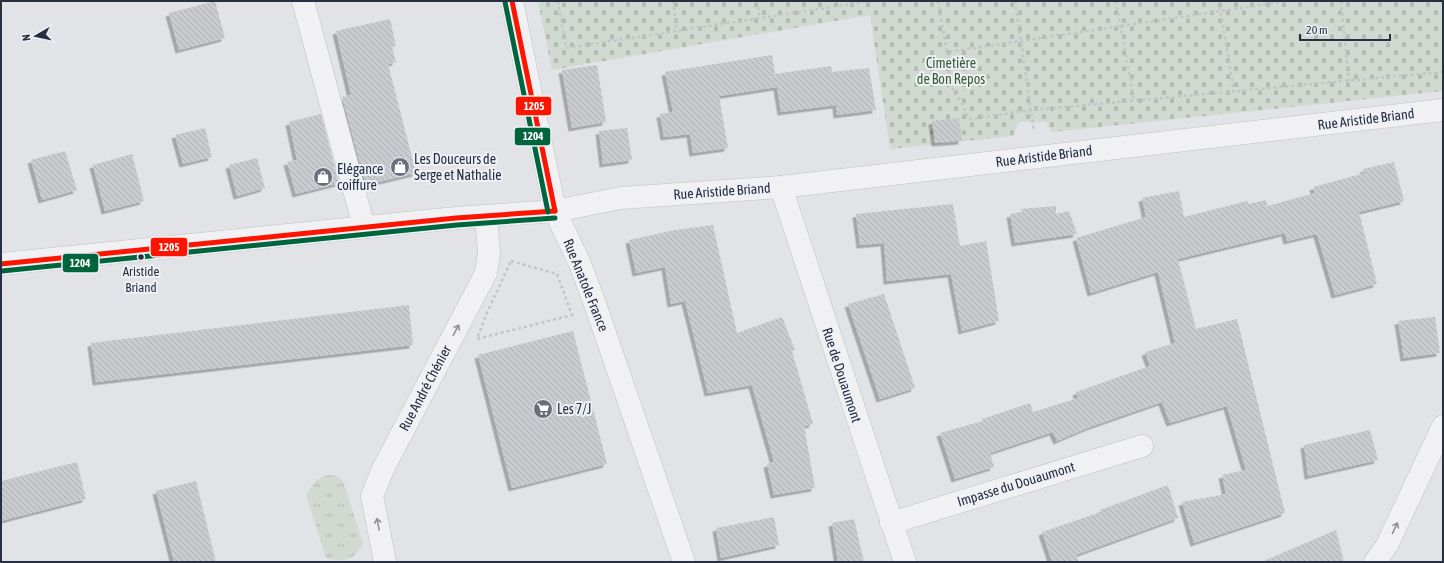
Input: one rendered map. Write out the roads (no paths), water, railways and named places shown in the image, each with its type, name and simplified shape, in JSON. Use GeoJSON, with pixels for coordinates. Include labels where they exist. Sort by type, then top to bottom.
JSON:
{"type":"FeatureCollection","features":[{"type":"Feature","properties":{"kind":"street"},"geometry":{"type":"LineString","coordinates":[[303,1],[364,227]]}},
{"type":"Feature","properties":{"kind":"street","name":"Rue Anatole France"},"geometry":{"type":"LineString","coordinates":[[512,1],[555,211],[580,264],[595,304],[684,562]]}},
{"type":"Feature","properties":{"kind":"street","name":"Rue Aristide Briand"},"geometry":{"type":"LineString","coordinates":[[1,264],[364,227],[555,211],[621,198],[781,187],[1443,110]]}},
{"type":"Feature","properties":{"kind":"street","name":"Rue de Douaumont"},"geometry":{"type":"LineString","coordinates":[[781,187],[905,562]]}},
{"type":"Feature","properties":{"kind":"street","name":"Rue André Chénier"},"geometry":{"type":"LineString","coordinates":[[386,562],[372,496],[384,467],[486,273],[489,254],[486,216]]}},
{"type":"Feature","properties":{"kind":"street"},"geometry":{"type":"LineString","coordinates":[[1375,562],[1387,545],[1443,426]]}},
{"type":"Feature","properties":{"kind":"street","name":"Impasse du Douaumont"},"geometry":{"type":"LineString","coordinates":[[891,523],[1142,446]]}},
{"type":"Feature","properties":{"kind":"place","name":"Les Douceurs de Serge et Nathalie"},"geometry":{"type":"Point","coordinates":[400,167]}},
{"type":"Feature","properties":{"kind":"place","name":"Elégance coiffure"},"geometry":{"type":"Point","coordinates":[323,177]}},
{"type":"Feature","properties":{"kind":"place","name":"Aristide Briand"},"geometry":{"type":"Point","coordinates":[141,257]}},
{"type":"Feature","properties":{"kind":"place","name":"Les 7/J"},"geometry":{"type":"Point","coordinates":[543,409]}},
{"type":"Feature","properties":{"kind":"park label","name":"Cimetière de Bon Repos"},"geometry":{"type":"Point","coordinates":[951,72]}}]}
